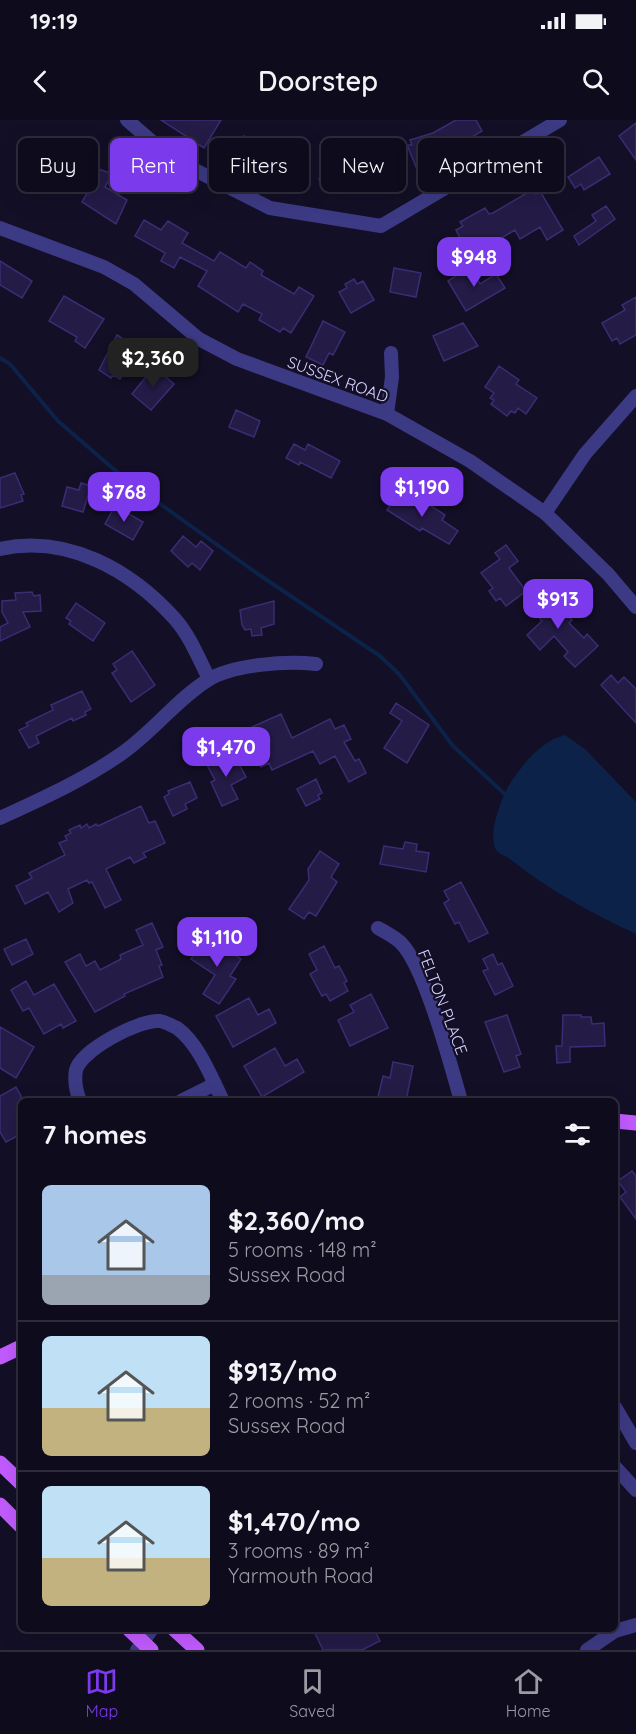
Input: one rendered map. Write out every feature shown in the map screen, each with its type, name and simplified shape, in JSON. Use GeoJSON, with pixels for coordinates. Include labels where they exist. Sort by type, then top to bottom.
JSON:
{"type":"FeatureCollection","features":[{"type":"Feature","properties":{"kind":"main road"},"geometry":{"type":"LineString","coordinates":[[618,1121],[636,1123]]}},
{"type":"Feature","properties":{"kind":"main road"},"geometry":{"type":"LineString","coordinates":[[0,1358],[18,1349]]}},
{"type":"Feature","properties":{"kind":"main road"},"geometry":{"type":"LineString","coordinates":[[0,1463],[18,1481]]}},
{"type":"Feature","properties":{"kind":"main road"},"geometry":{"type":"LineString","coordinates":[[0,1505],[18,1523]]}},
{"type":"Feature","properties":{"kind":"main road"},"geometry":{"type":"LineString","coordinates":[[131,1632],[143,1647]]}},
{"type":"Feature","properties":{"kind":"main road"},"geometry":{"type":"LineString","coordinates":[[177,1632],[197,1650]]}},
{"type":"Feature","properties":{"kind":"street"},"geometry":{"type":"LineString","coordinates":[[127,120],[171,158],[270,208],[381,225],[560,120]]}},
{"type":"Feature","properties":{"kind":"street","name":"SUSSEX ROAD"},"geometry":{"type":"LineString","coordinates":[[0,228],[105,267],[134,284],[199,339],[237,359],[387,414],[470,461],[545,513],[608,574],[636,607]]}},
{"type":"Feature","properties":{"kind":"street"},"geometry":{"type":"LineString","coordinates":[[387,414],[392,377],[391,353]]}},
{"type":"Feature","properties":{"kind":"street"},"geometry":{"type":"LineString","coordinates":[[545,513],[585,454],[636,396]]}},
{"type":"Feature","properties":{"kind":"street"},"geometry":{"type":"LineString","coordinates":[[0,549],[16,546],[54,546],[85,553],[131,580],[176,621],[209,679]]}},
{"type":"Feature","properties":{"kind":"street"},"geometry":{"type":"LineString","coordinates":[[0,819],[66,787],[122,754],[209,679],[239,669],[281,664],[316,664]]}},
{"type":"Feature","properties":{"kind":"street","name":"FELTON PLACE"},"geometry":{"type":"LineString","coordinates":[[378,928],[401,943],[416,968],[460,1098]]}},
{"type":"Feature","properties":{"kind":"street"},"geometry":{"type":"LineString","coordinates":[[79,1098],[75,1088],[76,1068],[87,1053],[141,1024],[155,1022],[176,1027],[190,1040],[222,1098]]}},
{"type":"Feature","properties":{"kind":"street"},"geometry":{"type":"LineString","coordinates":[[188,1098],[215,1084]]}},
{"type":"Feature","properties":{"kind":"street"},"geometry":{"type":"LineString","coordinates":[[618,1412],[636,1443]]}},
{"type":"Feature","properties":{"kind":"street"},"geometry":{"type":"LineString","coordinates":[[618,1470],[636,1490]]}},
{"type":"Feature","properties":{"kind":"street"},"geometry":{"type":"LineString","coordinates":[[618,1630],[636,1625]]}},
{"type":"Feature","properties":{"kind":"street"},"geometry":{"type":"LineString","coordinates":[[143,1647],[150,1632]]}},
{"type":"Feature","properties":{"kind":"street"},"geometry":{"type":"LineString","coordinates":[[587,1650],[614,1632]]}},
{"type":"Feature","properties":{"kind":"water"},"geometry":{"type":"Polygon","coordinates":[[[565,735],[586,750],[636,802],[636,934],[555,891],[499,853],[494,846],[496,817],[511,782],[541,747],[565,735]]]}},
{"type":"Feature","properties":{"kind":"building"},"geometry":{"type":"Polygon","coordinates":[[[161,120],[221,120],[204,148],[197,143],[197,138],[189,138],[161,120]]]}},
{"type":"Feature","properties":{"kind":"building"},"geometry":{"type":"Polygon","coordinates":[[[456,120],[476,120],[482,131],[470,138],[418,138],[417,169],[407,145],[412,145],[410,140],[433,133],[456,120]]]}},
{"type":"Feature","properties":{"kind":"building"},"geometry":{"type":"Polygon","coordinates":[[[636,123],[636,160],[619,136],[636,123]]]}},
{"type":"Feature","properties":{"kind":"building"},"geometry":{"type":"Polygon","coordinates":[[[599,157],[610,174],[584,190],[581,184],[575,188],[568,177],[599,157]]]}},
{"type":"Feature","properties":{"kind":"building"},"geometry":{"type":"Polygon","coordinates":[[[98,169],[110,173],[105,187],[127,200],[116,224],[82,202],[88,192],[98,192],[98,169]]]}},
{"type":"Feature","properties":{"kind":"building"},"geometry":{"type":"Polygon","coordinates":[[[528,192],[536,194],[541,192],[563,230],[547,240],[540,227],[520,239],[515,230],[498,240],[500,243],[490,249],[488,245],[469,255],[456,230],[463,226],[460,222],[485,208],[489,214],[528,192]]]}},
{"type":"Feature","properties":{"kind":"building"},"geometry":{"type":"Polygon","coordinates":[[[606,206],[615,219],[579,245],[574,236],[596,221],[592,215],[606,206]]]}},
{"type":"Feature","properties":{"kind":"building"},"geometry":{"type":"Polygon","coordinates":[[[144,220],[161,230],[168,221],[188,233],[182,243],[214,261],[220,252],[246,268],[250,262],[263,271],[261,275],[294,294],[299,287],[314,296],[291,333],[283,328],[280,332],[259,320],[262,314],[243,304],[238,312],[198,286],[207,271],[180,257],[174,268],[161,261],[165,253],[135,236],[144,220]]]}},
{"type":"Feature","properties":{"kind":"building"},"geometry":{"type":"Polygon","coordinates":[[[0,261],[32,281],[22,298],[0,285],[0,261]]]}},
{"type":"Feature","properties":{"kind":"building"},"geometry":{"type":"Polygon","coordinates":[[[470,267],[480,284],[496,274],[505,288],[466,311],[448,281],[470,267]]]}},
{"type":"Feature","properties":{"kind":"building"},"geometry":{"type":"Polygon","coordinates":[[[394,268],[421,273],[416,297],[390,292],[394,268]]]}},
{"type":"Feature","properties":{"kind":"building"},"geometry":{"type":"Polygon","coordinates":[[[354,279],[357,284],[363,281],[374,300],[351,313],[339,292],[347,288],[345,284],[354,279]]]}},
{"type":"Feature","properties":{"kind":"building"},"geometry":{"type":"Polygon","coordinates":[[[64,296],[104,319],[85,348],[75,341],[77,337],[49,321],[64,296]]]}},
{"type":"Feature","properties":{"kind":"building"},"geometry":{"type":"Polygon","coordinates":[[[636,297],[636,335],[620,344],[617,338],[612,341],[602,323],[625,310],[622,305],[636,297]]]}},
{"type":"Feature","properties":{"kind":"building"},"geometry":{"type":"Polygon","coordinates":[[[323,321],[345,332],[333,355],[329,353],[323,365],[306,357],[323,321]]]}},
{"type":"Feature","properties":{"kind":"building"},"geometry":{"type":"Polygon","coordinates":[[[463,323],[478,346],[444,361],[433,336],[463,323]]]}},
{"type":"Feature","properties":{"kind":"building"},"geometry":{"type":"Polygon","coordinates":[[[117,335],[140,350],[120,379],[113,375],[111,378],[99,370],[117,335]]]}},
{"type":"Feature","properties":{"kind":"building"},"geometry":{"type":"Polygon","coordinates":[[[499,366],[519,380],[516,384],[537,398],[526,414],[518,408],[515,413],[511,411],[507,416],[491,404],[494,400],[490,398],[494,393],[485,387],[499,366]]]}},
{"type":"Feature","properties":{"kind":"building"},"geometry":{"type":"Polygon","coordinates":[[[154,367],[174,384],[151,410],[132,394],[154,367]]]}},
{"type":"Feature","properties":{"kind":"building"},"geometry":{"type":"Polygon","coordinates":[[[236,410],[260,421],[254,437],[229,427],[236,410]]]}},
{"type":"Feature","properties":{"kind":"building"},"geometry":{"type":"Polygon","coordinates":[[[294,444],[305,450],[308,444],[340,461],[331,478],[300,462],[299,465],[286,458],[294,444]]]}},
{"type":"Feature","properties":{"kind":"building"},"geometry":{"type":"Polygon","coordinates":[[[15,473],[24,494],[21,495],[23,501],[0,508],[0,478],[15,473]]]}},
{"type":"Feature","properties":{"kind":"building"},"geometry":{"type":"Polygon","coordinates":[[[81,483],[91,486],[83,512],[62,506],[67,487],[79,490],[81,483]]]}},
{"type":"Feature","properties":{"kind":"building"},"geometry":{"type":"Polygon","coordinates":[[[399,492],[422,507],[425,502],[445,515],[442,520],[458,531],[449,544],[422,528],[420,531],[387,510],[399,492]]]}},
{"type":"Feature","properties":{"kind":"building"},"geometry":{"type":"Polygon","coordinates":[[[115,506],[143,522],[133,540],[105,524],[115,506]]]}},
{"type":"Feature","properties":{"kind":"building"},"geometry":{"type":"Polygon","coordinates":[[[183,536],[196,547],[201,541],[213,551],[200,570],[192,563],[188,567],[171,551],[183,536]]]}},
{"type":"Feature","properties":{"kind":"building"},"geometry":{"type":"Polygon","coordinates":[[[506,545],[518,561],[509,568],[526,591],[506,606],[500,598],[496,601],[489,591],[493,588],[481,573],[500,559],[495,553],[506,545]]]}},
{"type":"Feature","properties":{"kind":"building"},"geometry":{"type":"Polygon","coordinates":[[[540,589],[572,620],[569,623],[584,638],[587,634],[598,646],[575,667],[564,656],[568,652],[554,636],[540,650],[527,635],[542,621],[526,603],[540,589]]]}},
{"type":"Feature","properties":{"kind":"building"},"geometry":{"type":"Polygon","coordinates":[[[32,592],[34,596],[40,595],[41,611],[23,612],[30,627],[0,641],[0,627],[8,623],[2,612],[2,601],[16,600],[15,593],[32,592]]]}},
{"type":"Feature","properties":{"kind":"building"},"geometry":{"type":"Polygon","coordinates":[[[274,601],[274,624],[261,628],[262,635],[252,636],[251,629],[245,630],[242,625],[240,610],[274,601]]]}},
{"type":"Feature","properties":{"kind":"building"},"geometry":{"type":"Polygon","coordinates":[[[76,603],[105,623],[93,641],[69,624],[71,621],[66,618],[76,603]]]}},
{"type":"Feature","properties":{"kind":"building"},"geometry":{"type":"Polygon","coordinates":[[[132,651],[155,685],[131,702],[112,673],[117,670],[113,664],[132,651]]]}},
{"type":"Feature","properties":{"kind":"building"},"geometry":{"type":"Polygon","coordinates":[[[611,675],[618,683],[624,677],[636,689],[636,723],[601,685],[611,675]]]}},
{"type":"Feature","properties":{"kind":"building"},"geometry":{"type":"Polygon","coordinates":[[[82,691],[91,709],[85,712],[86,715],[73,721],[72,718],[36,736],[39,743],[29,748],[19,730],[28,726],[26,723],[53,710],[51,705],[82,691]]]}},
{"type":"Feature","properties":{"kind":"building"},"geometry":{"type":"Polygon","coordinates":[[[396,703],[429,725],[407,763],[384,748],[402,721],[390,713],[396,703]]]}},
{"type":"Feature","properties":{"kind":"building"},"geometry":{"type":"Polygon","coordinates":[[[281,714],[292,738],[330,719],[335,729],[344,725],[351,739],[344,742],[355,761],[359,759],[366,773],[349,782],[335,756],[320,764],[313,751],[272,770],[269,763],[261,767],[246,735],[254,732],[252,727],[281,714]]]}},
{"type":"Feature","properties":{"kind":"building"},"geometry":{"type":"Polygon","coordinates":[[[233,753],[246,777],[231,785],[238,799],[222,806],[211,782],[215,780],[207,765],[233,753]]]}},
{"type":"Feature","properties":{"kind":"building"},"geometry":{"type":"Polygon","coordinates":[[[316,779],[322,793],[318,795],[320,799],[306,806],[297,789],[316,779]]]}},
{"type":"Feature","properties":{"kind":"building"},"geometry":{"type":"Polygon","coordinates":[[[190,782],[197,798],[185,804],[187,809],[173,816],[164,797],[169,794],[168,791],[190,782]]]}},
{"type":"Feature","properties":{"kind":"building"},"geometry":{"type":"Polygon","coordinates":[[[141,806],[149,823],[155,821],[165,843],[143,853],[146,857],[134,863],[130,857],[106,869],[121,900],[105,908],[92,882],[89,883],[87,880],[68,889],[73,903],[59,912],[48,892],[25,904],[16,886],[32,878],[29,873],[65,855],[59,843],[67,840],[65,836],[71,833],[69,830],[80,825],[81,828],[87,824],[89,828],[96,824],[98,826],[141,806]]]}},
{"type":"Feature","properties":{"kind":"building"},"geometry":{"type":"Polygon","coordinates":[[[405,842],[417,844],[416,851],[429,853],[426,872],[380,864],[384,846],[403,849],[405,842]]]}},
{"type":"Feature","properties":{"kind":"building"},"geometry":{"type":"Polygon","coordinates":[[[320,851],[339,864],[331,877],[337,882],[316,916],[309,912],[304,919],[289,909],[309,880],[308,869],[320,851]]]}},
{"type":"Feature","properties":{"kind":"building"},"geometry":{"type":"Polygon","coordinates":[[[461,882],[488,933],[469,942],[459,922],[455,924],[444,903],[449,900],[444,891],[461,882]]]}},
{"type":"Feature","properties":{"kind":"building"},"geometry":{"type":"Polygon","coordinates":[[[152,923],[163,947],[156,950],[162,965],[159,966],[163,977],[124,994],[125,996],[95,1012],[65,962],[80,954],[86,966],[95,961],[100,970],[121,959],[120,955],[143,945],[136,930],[152,923]]]}},
{"type":"Feature","properties":{"kind":"building"},"geometry":{"type":"Polygon","coordinates":[[[206,936],[241,959],[230,976],[236,979],[219,1004],[203,994],[215,975],[191,959],[206,936]]]}},
{"type":"Feature","properties":{"kind":"building"},"geometry":{"type":"Polygon","coordinates":[[[26,939],[33,954],[12,965],[4,949],[26,939]]]}},
{"type":"Feature","properties":{"kind":"building"},"geometry":{"type":"Polygon","coordinates":[[[324,946],[335,968],[339,966],[347,981],[344,983],[348,991],[330,1001],[326,994],[322,996],[310,974],[317,970],[309,954],[324,946]]]}},
{"type":"Feature","properties":{"kind":"building"},"geometry":{"type":"Polygon","coordinates":[[[493,954],[498,965],[502,963],[513,986],[495,995],[483,971],[488,969],[483,959],[493,954]]]}},
{"type":"Feature","properties":{"kind":"building"},"geometry":{"type":"Polygon","coordinates":[[[26,981],[34,995],[54,984],[76,1021],[63,1028],[61,1024],[44,1034],[29,1008],[23,1011],[11,990],[26,981]]]}},
{"type":"Feature","properties":{"kind":"building"},"geometry":{"type":"Polygon","coordinates":[[[371,994],[388,1028],[350,1046],[338,1020],[354,1012],[350,1005],[371,994]]]}},
{"type":"Feature","properties":{"kind":"building"},"geometry":{"type":"Polygon","coordinates":[[[249,998],[258,1015],[269,1009],[276,1023],[233,1047],[216,1016],[249,998]]]}},
{"type":"Feature","properties":{"kind":"building"},"geometry":{"type":"Polygon","coordinates":[[[507,1015],[521,1054],[516,1056],[520,1067],[504,1072],[485,1022],[507,1015]]]}},
{"type":"Feature","properties":{"kind":"building"},"geometry":{"type":"Polygon","coordinates":[[[563,1015],[581,1015],[581,1017],[591,1017],[592,1024],[604,1023],[605,1046],[570,1047],[570,1062],[557,1063],[556,1046],[562,1046],[563,1015]]]}},
{"type":"Feature","properties":{"kind":"building"},"geometry":{"type":"Polygon","coordinates":[[[0,1027],[34,1047],[16,1078],[0,1068],[0,1027]]]}},
{"type":"Feature","properties":{"kind":"building"},"geometry":{"type":"Polygon","coordinates":[[[275,1048],[285,1066],[297,1059],[304,1072],[262,1097],[244,1066],[275,1048]]]}},
{"type":"Feature","properties":{"kind":"building"},"geometry":{"type":"Polygon","coordinates":[[[393,1062],[413,1066],[407,1098],[378,1097],[383,1076],[390,1078],[393,1062]]]}},
{"type":"Feature","properties":{"kind":"building"},"geometry":{"type":"Polygon","coordinates":[[[16,1087],[21,1096],[18,1098],[18,1136],[6,1142],[0,1132],[0,1096],[16,1087]]]}},
{"type":"Feature","properties":{"kind":"building"},"geometry":{"type":"Polygon","coordinates":[[[632,1171],[636,1176],[636,1219],[620,1197],[626,1192],[618,1181],[632,1171]]]}},
{"type":"Feature","properties":{"kind":"building"},"geometry":{"type":"Polygon","coordinates":[[[314,1632],[376,1632],[380,1641],[362,1650],[323,1650],[314,1632]]]}},
{"type":"Feature","properties":{"kind":"waterway"},"geometry":{"type":"LineString","coordinates":[[0,358],[10,364],[58,421],[124,478],[255,572],[380,656],[399,674],[453,746],[508,797]]}}]}
